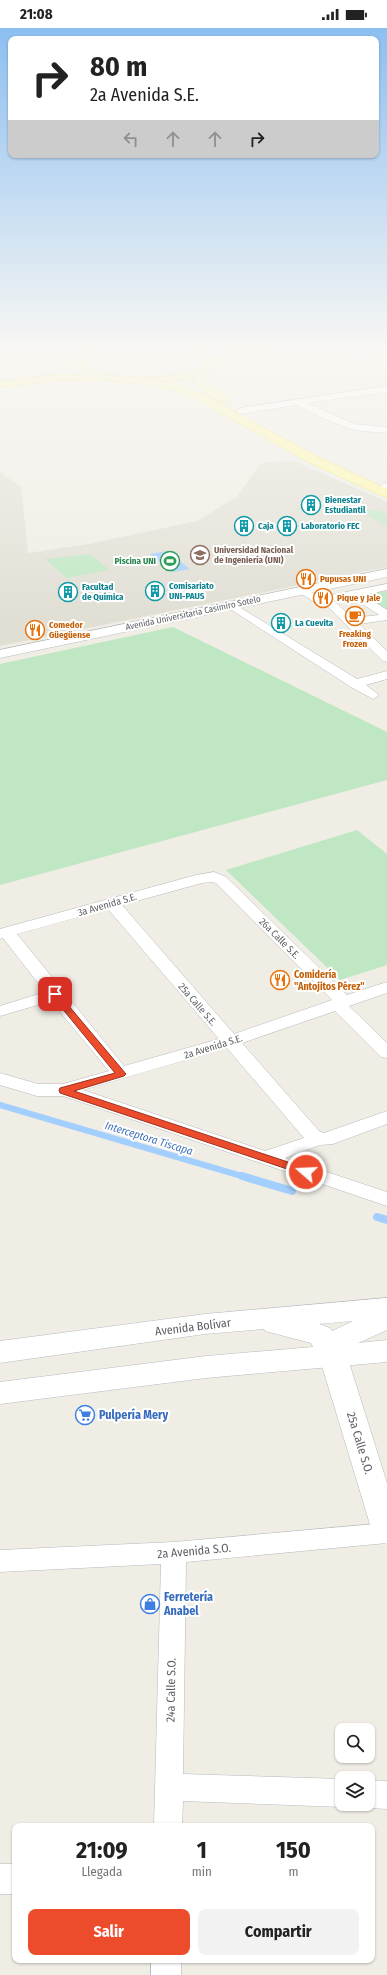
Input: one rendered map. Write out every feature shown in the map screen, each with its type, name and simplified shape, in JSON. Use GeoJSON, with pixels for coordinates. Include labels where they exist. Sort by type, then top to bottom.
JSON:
{"type":"FeatureCollection","features":[{"type":"Feature","properties":{"kind":"main road"},"geometry":{"type":"LineString","coordinates":[[277,440],[314,460],[387,488]]}},
{"type":"Feature","properties":{"kind":"main road"},"geometry":{"type":"LineString","coordinates":[[290,440],[387,488]]}},
{"type":"Feature","properties":{"kind":"main road","name":"Avenida Bolívar"},"geometry":{"type":"LineString","coordinates":[[0,1352],[205,1324],[387,1308]]}},
{"type":"Feature","properties":{"kind":"main road"},"geometry":{"type":"LineString","coordinates":[[333,1356],[342,1338],[387,1318]]}},
{"type":"Feature","properties":{"kind":"main road"},"geometry":{"type":"LineString","coordinates":[[248,1320],[289,1327],[320,1335],[333,1356]]}},
{"type":"Feature","properties":{"kind":"main road"},"geometry":{"type":"LineString","coordinates":[[0,1393],[206,1367],[387,1351]]}},
{"type":"Feature","properties":{"kind":"street","name":"Avenida Universitaria Casimiro Sotelo"},"geometry":{"type":"LineString","coordinates":[[0,654],[387,573]]}},
{"type":"Feature","properties":{"kind":"street"},"geometry":{"type":"LineString","coordinates":[[301,590],[318,599],[326,599],[387,587]]}},
{"type":"Feature","properties":{"kind":"street"},"geometry":{"type":"LineString","coordinates":[[355,594],[387,616]]}},
{"type":"Feature","properties":{"kind":"street"},"geometry":{"type":"LineString","coordinates":[[326,599],[387,658]]}},
{"type":"Feature","properties":{"kind":"street"},"geometry":{"type":"LineString","coordinates":[[231,605],[373,695]]}},
{"type":"Feature","properties":{"kind":"street"},"geometry":{"type":"LineString","coordinates":[[350,622],[387,616]]}},
{"type":"Feature","properties":{"kind":"street"},"geometry":{"type":"LineString","coordinates":[[355,684],[387,675]]}},
{"type":"Feature","properties":{"kind":"street","name":"3a Avenida S.E."},"geometry":{"type":"LineString","coordinates":[[4,933],[201,878],[214,877]]}},
{"type":"Feature","properties":{"kind":"street","name":"26a Calle S.E."},"geometry":{"type":"LineString","coordinates":[[214,877],[221,880],[341,1003],[387,1053]]}},
{"type":"Feature","properties":{"kind":"street","name":"25a Calle S.E."},"geometry":{"type":"LineString","coordinates":[[111,902],[312,1135],[319,1139]]}},
{"type":"Feature","properties":{"kind":"street"},"geometry":{"type":"LineString","coordinates":[[4,933],[121,1074]]}},
{"type":"Feature","properties":{"kind":"street","name":"2a Avenida S.E."},"geometry":{"type":"LineString","coordinates":[[0,1078],[37,1090],[64,1090],[230,1041],[387,987]]}},
{"type":"Feature","properties":{"kind":"street"},"geometry":{"type":"LineString","coordinates":[[0,1011],[55,994]]}},
{"type":"Feature","properties":{"kind":"street"},"geometry":{"type":"LineString","coordinates":[[64,1090],[387,1199]]}},
{"type":"Feature","properties":{"kind":"street"},"geometry":{"type":"LineString","coordinates":[[265,1158],[319,1139],[326,1140],[387,1117]]}},
{"type":"Feature","properties":{"kind":"street","name":"25a Calle S.O."},"geometry":{"type":"LineString","coordinates":[[333,1356],[387,1532]]}},
{"type":"Feature","properties":{"kind":"street","name":"2a Avenida S.O."},"geometry":{"type":"LineString","coordinates":[[0,1561],[174,1553],[387,1532]]}},
{"type":"Feature","properties":{"kind":"street","name":"24a Calle S.O."},"geometry":{"type":"LineString","coordinates":[[168,1823],[174,1553]]}},
{"type":"Feature","properties":{"kind":"street"},"geometry":{"type":"LineString","coordinates":[[169,1786],[335,1793]]}},
{"type":"Feature","properties":{"kind":"street"},"geometry":{"type":"LineString","coordinates":[[375,1794],[387,1794]]}},
{"type":"Feature","properties":{"kind":"street"},"geometry":{"type":"LineString","coordinates":[[0,1879],[12,1879]]}},
{"type":"Feature","properties":{"kind":"street"},"geometry":{"type":"LineString","coordinates":[[166,1963],[166,1975]]}},
{"type":"Feature","properties":{"kind":"shaded area","name":"Universidad Nacional de Ingeniería (UNI)"},"geometry":{"type":"Polygon","coordinates":[[[293,461],[387,502],[387,567],[0,646],[0,472],[21,487],[28,553],[89,544],[197,521],[237,497],[259,465],[265,462],[293,461]]]}},
{"type":"Feature","properties":{"kind":"green space"},"geometry":{"type":"Polygon","coordinates":[[[377,510],[387,514],[387,527],[361,511],[377,510]]]}},
{"type":"Feature","properties":{"kind":"green space"},"geometry":{"type":"Polygon","coordinates":[[[91,554],[109,570],[67,578],[45,559],[91,554]]]}},
{"type":"Feature","properties":{"kind":"green space"},"geometry":{"type":"Polygon","coordinates":[[[387,587],[387,613],[359,595],[387,587]]]}},
{"type":"Feature","properties":{"kind":"green space"},"geometry":{"type":"Polygon","coordinates":[[[173,627],[387,732],[387,780],[0,885],[0,664],[173,627]]]}},
{"type":"Feature","properties":{"kind":"green space"},"geometry":{"type":"Polygon","coordinates":[[[357,830],[387,854],[387,965],[340,980],[226,870],[357,830]]]}},
{"type":"Feature","properties":{"kind":"water","name":"Piscina UNI"},"geometry":{"type":"Polygon","coordinates":[[[167,551],[190,569],[173,572],[150,554],[167,551]]]}},
{"type":"Feature","properties":{"kind":"waterway","name":"Interceptora Tiscapa"},"geometry":{"type":"LineString","coordinates":[[0,1105],[245,1177]]}},
{"type":"Feature","properties":{"kind":"waterway","name":"Interceptora Tiscapa"},"geometry":{"type":"LineString","coordinates":[[242,1176],[292,1191]]}},
{"type":"Feature","properties":{"kind":"waterway","name":"Interceptora Tiscapa"},"geometry":{"type":"LineString","coordinates":[[377,1217],[387,1220]]}},
{"type":"Feature","properties":{"kind":"place","name":"Bienestar Estudiantil"},"geometry":{"type":"Point","coordinates":[311,505]}},
{"type":"Feature","properties":{"kind":"place","name":"Caja"},"geometry":{"type":"Point","coordinates":[244,526]}},
{"type":"Feature","properties":{"kind":"place","name":"Laboratorio FEC"},"geometry":{"type":"Point","coordinates":[287,526]}},
{"type":"Feature","properties":{"kind":"place","name":"Universidad Nacional de Ingeniería (UNI)"},"geometry":{"type":"Point","coordinates":[200,555]}},
{"type":"Feature","properties":{"kind":"place","name":"Piscina UNI"},"geometry":{"type":"Point","coordinates":[170,561]}},
{"type":"Feature","properties":{"kind":"place","name":"Pupusas UNI"},"geometry":{"type":"Point","coordinates":[306,579]}},
{"type":"Feature","properties":{"kind":"place","name":"Comisariato UNI-PAUS"},"geometry":{"type":"Point","coordinates":[155,591]}},
{"type":"Feature","properties":{"kind":"place","name":"Facultad de Química"},"geometry":{"type":"Point","coordinates":[68,592]}},
{"type":"Feature","properties":{"kind":"place","name":"Pique y Jale"},"geometry":{"type":"Point","coordinates":[323,598]}},
{"type":"Feature","properties":{"kind":"place","name":"Freaking Frozen"},"geometry":{"type":"Point","coordinates":[355,616]}},
{"type":"Feature","properties":{"kind":"place","name":"La Cuevita"},"geometry":{"type":"Point","coordinates":[281,623]}},
{"type":"Feature","properties":{"kind":"place","name":"Comedor Güegüense"},"geometry":{"type":"Point","coordinates":[35,630]}},
{"type":"Feature","properties":{"kind":"place","name":"Comidería \"Antojitos Pérez\""},"geometry":{"type":"Point","coordinates":[280,980]}},
{"type":"Feature","properties":{"kind":"place","name":"Pulpería Mery"},"geometry":{"type":"Point","coordinates":[85,1415]}},
{"type":"Feature","properties":{"kind":"place","name":"Ferretería Anabel"},"geometry":{"type":"Point","coordinates":[150,1604]}},
{"type":"Feature","properties":{"kind":"route"},"geometry":{"type":"LineString","coordinates":[[55,994],[121,1074],[64,1090],[306,1172]]}}]}
